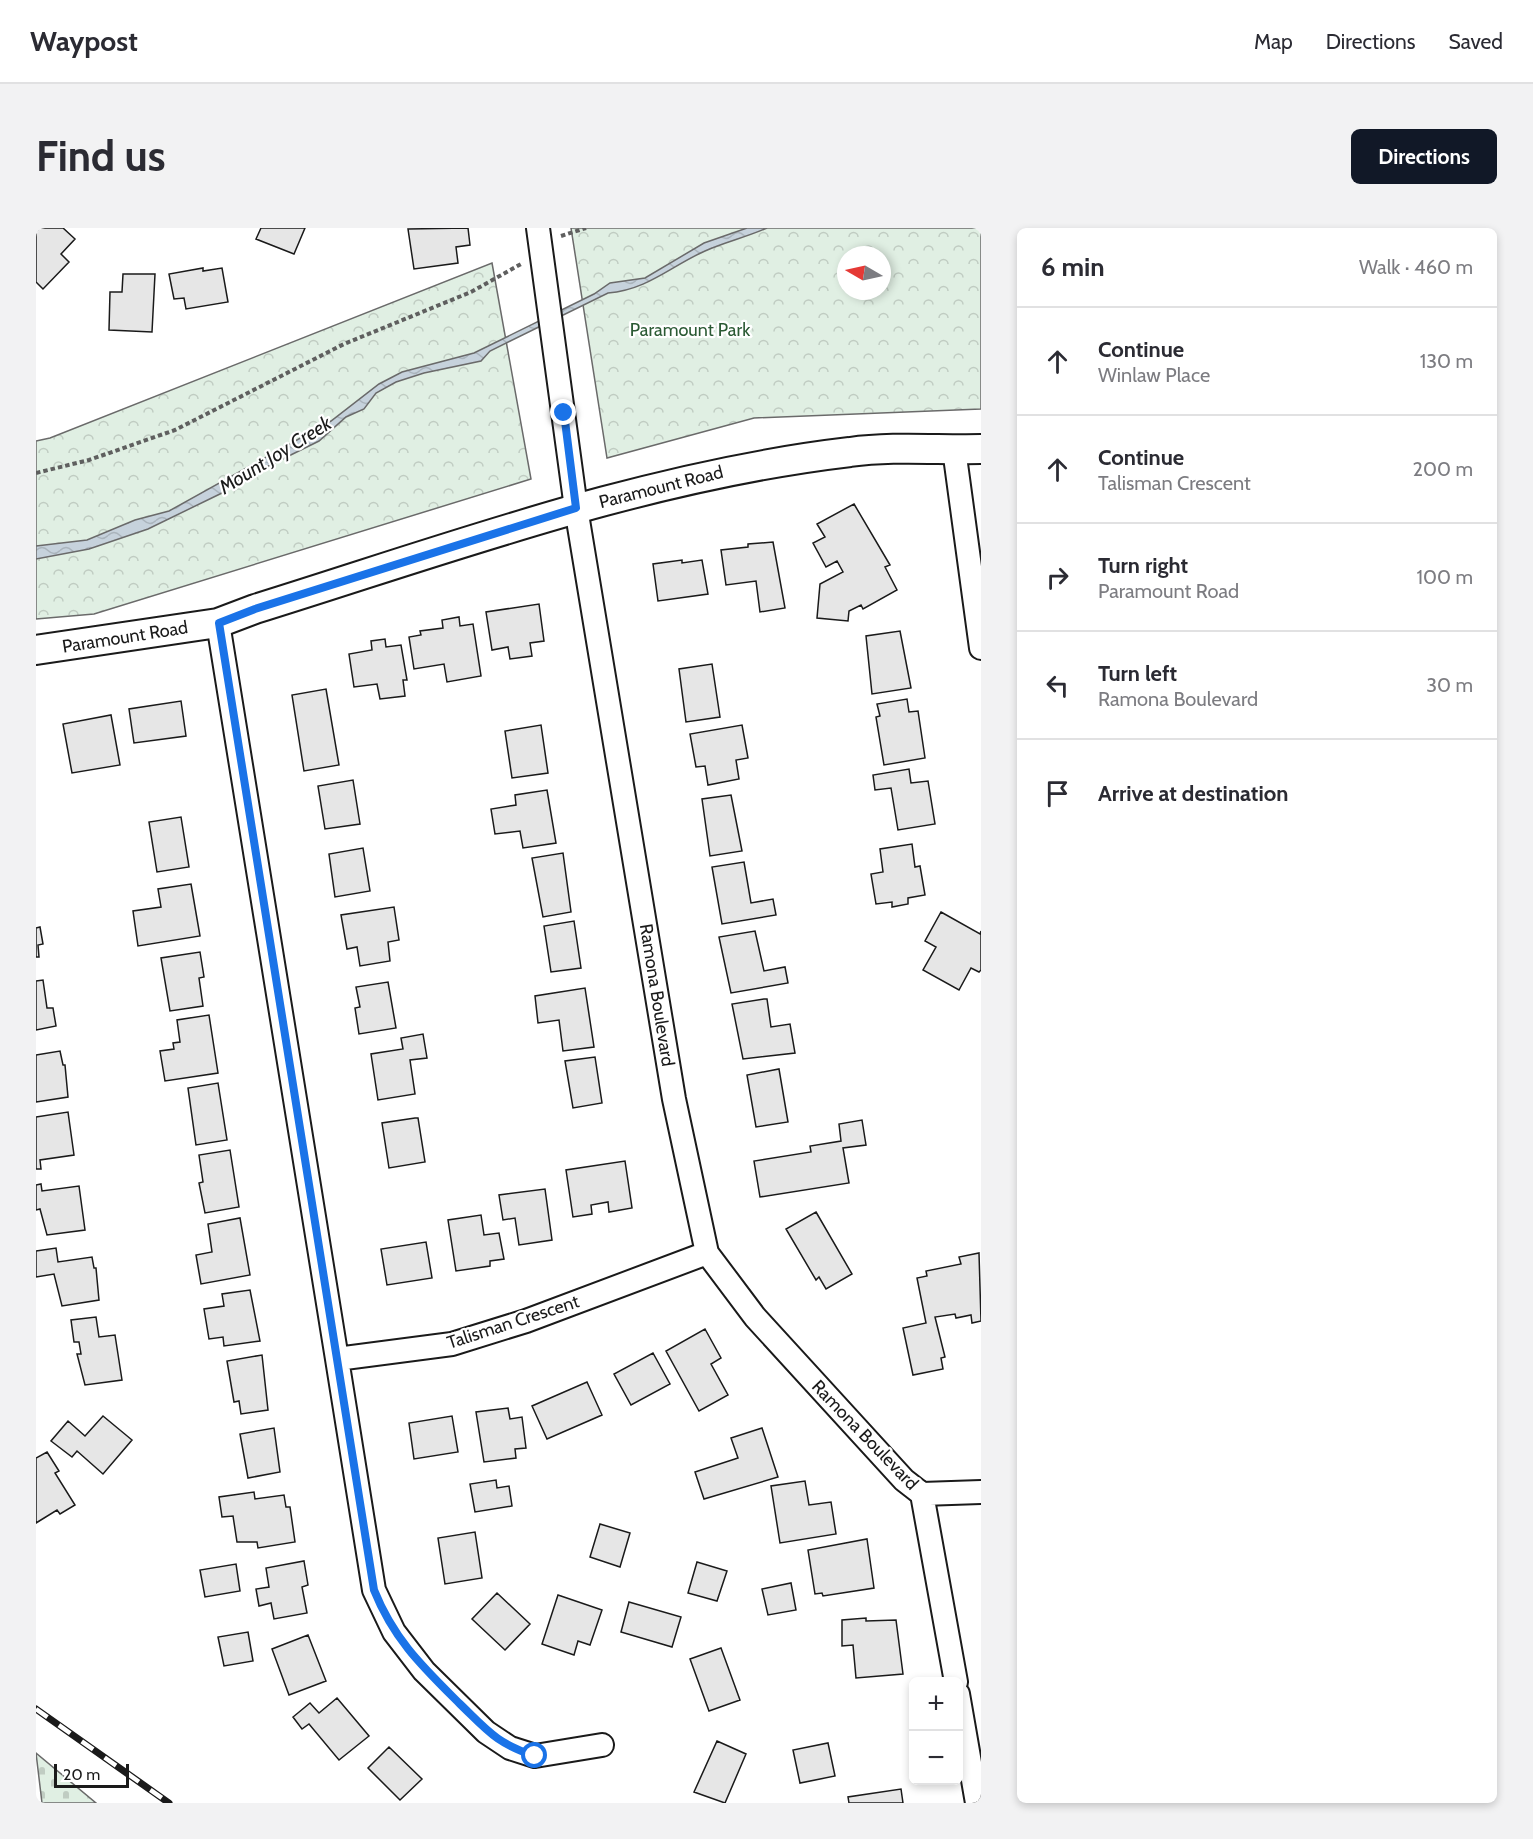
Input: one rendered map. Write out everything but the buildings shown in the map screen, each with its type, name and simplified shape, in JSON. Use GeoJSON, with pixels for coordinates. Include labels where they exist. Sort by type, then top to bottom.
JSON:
{"type":"FeatureCollection","features":[{"type":"Feature","properties":{"kind":"street","name":"Ramona Boulevard"},"geometry":{"type":"LineString","coordinates":[[538,228],[576,508],[674,1099],[706,1253],[754,1317],[904,1480],[922,1494],[955,1677]]}},
{"type":"Feature","properties":{"kind":"street","name":"Paramount Road"},"geometry":{"type":"LineString","coordinates":[[36,651],[219,623],[255,609],[576,508],[712,473],[852,451],[968,449]]}},
{"type":"Feature","properties":{"kind":"street"},"geometry":{"type":"LineString","coordinates":[[968,449],[981,648]]}},
{"type":"Feature","properties":{"kind":"street"},"geometry":{"type":"LineString","coordinates":[[219,623],[374,1590],[393,1632],[424,1671],[486,1732],[510,1748],[535,1756],[602,1745]]}},
{"type":"Feature","properties":{"kind":"street","name":"Talisman Crescent"},"geometry":{"type":"LineString","coordinates":[[337,1359],[452,1344],[526,1321],[706,1253]]}},
{"type":"Feature","properties":{"kind":"street"},"geometry":{"type":"LineString","coordinates":[[922,1494],[981,1492]]}},
{"type":"Feature","properties":{"kind":"street"},"geometry":{"type":"LineString","coordinates":[[963,1723],[977,1803]]}},
{"type":"Feature","properties":{"kind":"path"},"geometry":{"type":"LineString","coordinates":[[36,473],[89,460],[175,430],[344,344],[471,292],[541,252]]}},
{"type":"Feature","properties":{"kind":"green space","name":"Paramount Park"},"geometry":{"type":"Polygon","coordinates":[[[571,228],[981,228],[981,409],[754,418],[607,458],[571,228]]]}},
{"type":"Feature","properties":{"kind":"green space"},"geometry":{"type":"Polygon","coordinates":[[[492,263],[531,479],[94,614],[36,619],[36,441],[50,438],[492,263]]]}},
{"type":"Feature","properties":{"kind":"green space"},"geometry":{"type":"Polygon","coordinates":[[[36,1753],[96,1803],[42,1803],[36,1753]]]}},
{"type":"Feature","properties":{"kind":"water","name":"Mount Joy Creek"},"geometry":{"type":"Polygon","coordinates":[[[747,228],[767,228],[705,251],[635,287],[608,293],[490,351],[481,361],[424,373],[396,382],[376,393],[364,409],[346,417],[319,441],[238,481],[224,492],[148,529],[89,549],[36,559],[36,546],[87,540],[135,520],[169,511],[331,421],[379,384],[402,372],[474,353],[594,294],[610,283],[645,278],[704,243],[747,228]]]}},
{"type":"Feature","properties":{"kind":"railway"},"geometry":{"type":"LineString","coordinates":[[36,1709],[169,1803]]}},
{"type":"Feature","properties":{"kind":"route"},"geometry":{"type":"LineString","coordinates":[[535,1756],[510,1748],[486,1732],[424,1671],[393,1632],[374,1590],[219,623],[255,609],[576,508],[564,413]]}}]}
